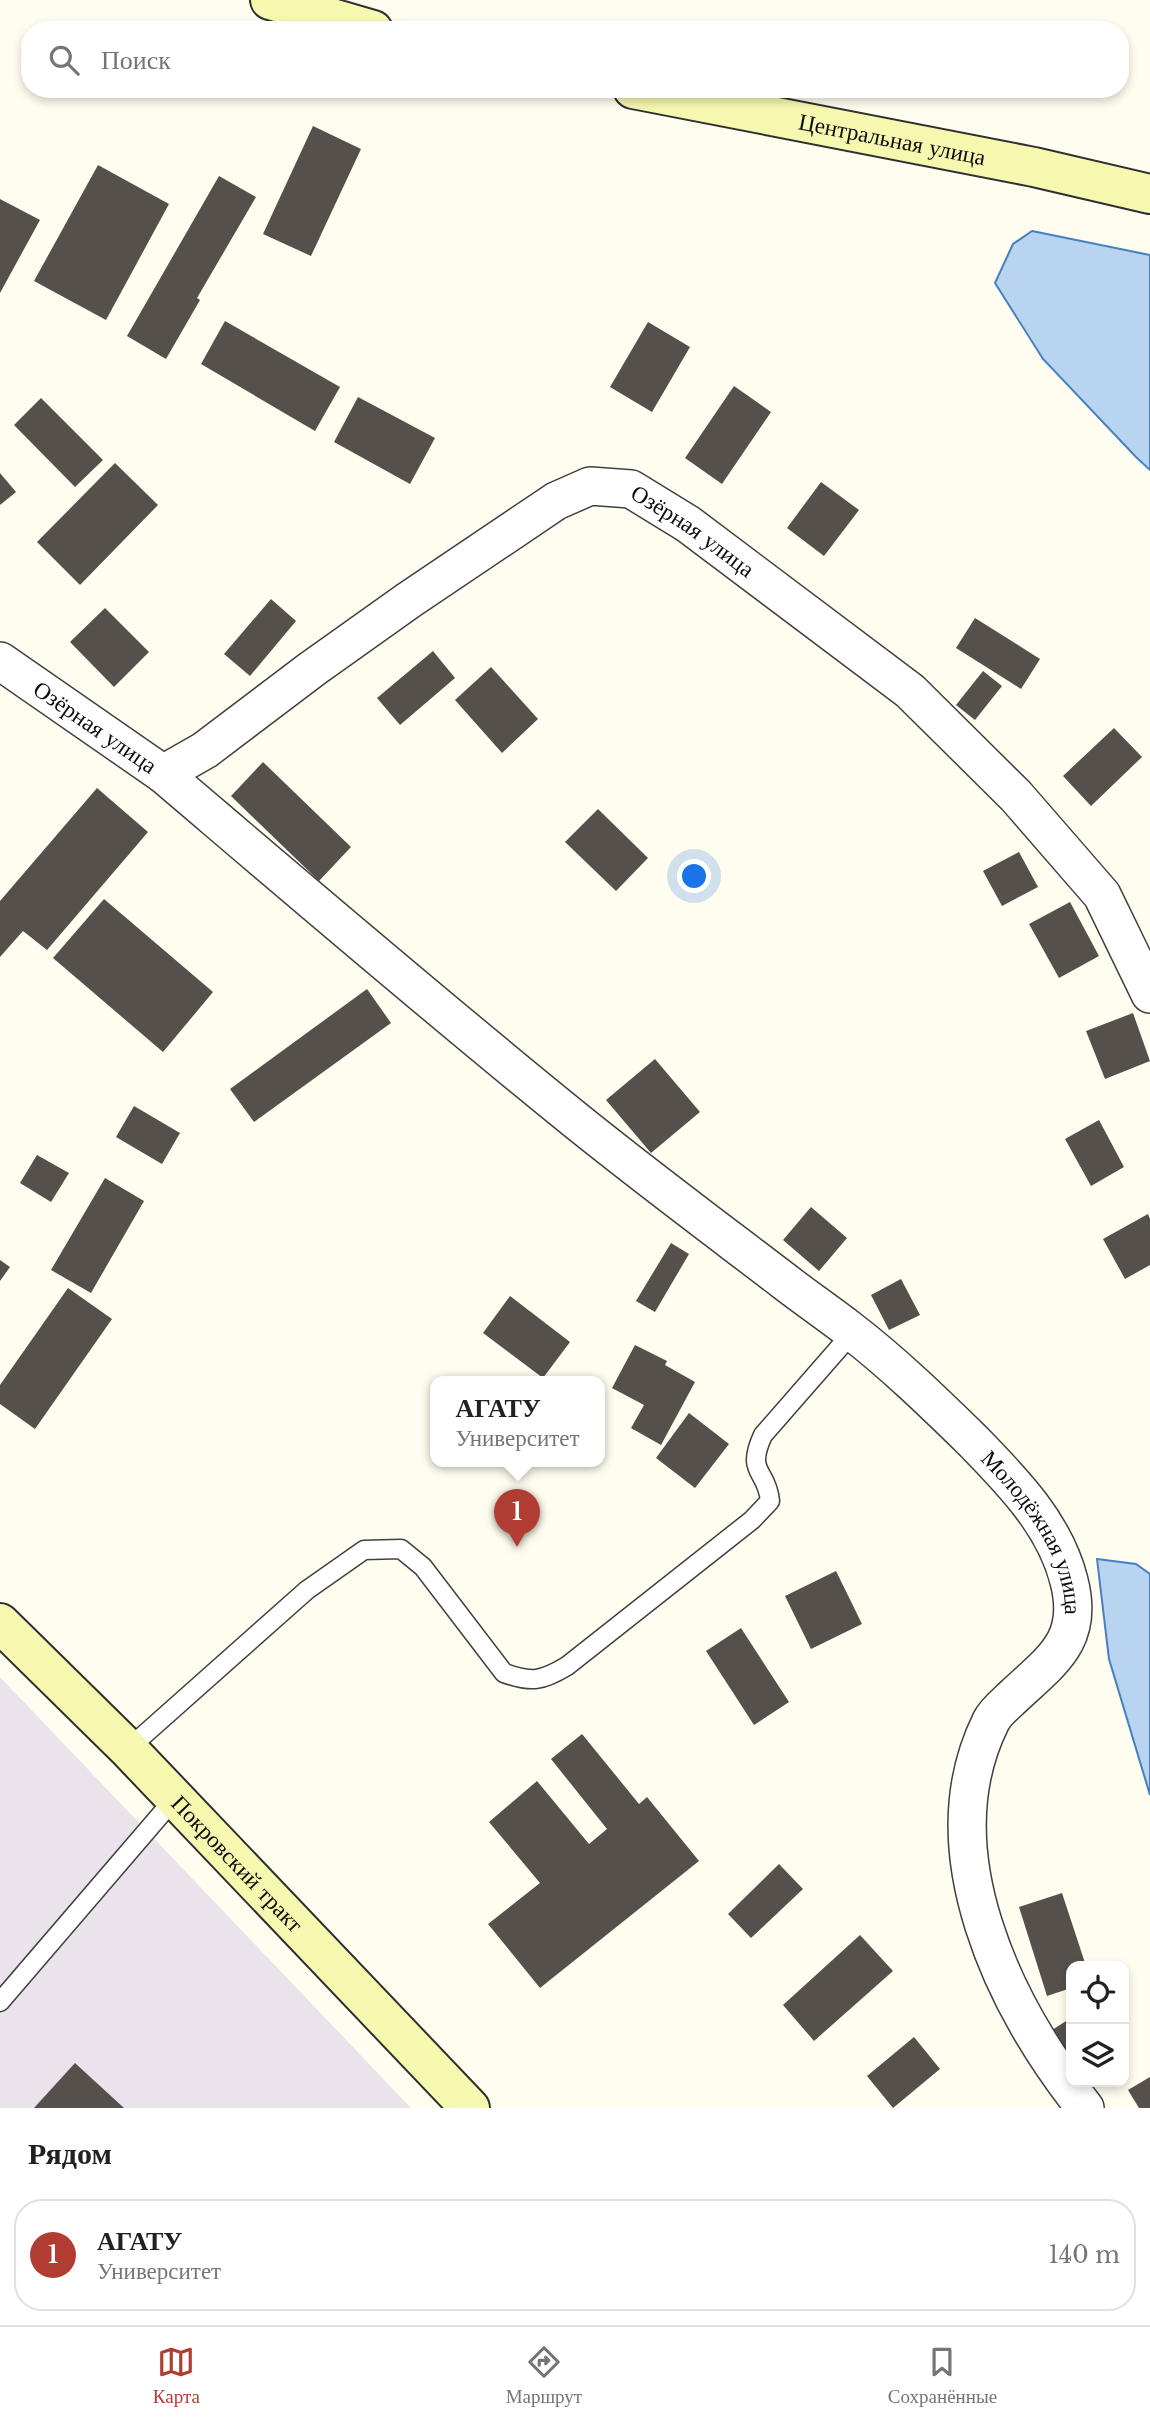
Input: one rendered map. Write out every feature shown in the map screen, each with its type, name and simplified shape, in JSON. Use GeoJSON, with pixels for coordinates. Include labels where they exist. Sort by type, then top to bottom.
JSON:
{"type":"FeatureCollection","features":[{"type":"Feature","properties":{"kind":"main road"},"geometry":{"type":"LineString","coordinates":[[270,0],[342,21]]}},
{"type":"Feature","properties":{"kind":"main road","name":"Центральная улица"},"geometry":{"type":"LineString","coordinates":[[679,98],[1034,167],[1150,194]]}},
{"type":"Feature","properties":{"kind":"main road","name":"Покровский тракт"},"geometry":{"type":"LineString","coordinates":[[0,1623],[128,1749],[470,2108]]}},
{"type":"Feature","properties":{"kind":"street","name":"Озёрная улица"},"geometry":{"type":"LineString","coordinates":[[0,661],[163,774],[205,750],[409,600],[556,502],[590,486],[631,489],[688,524],[910,691],[1016,796],[1102,895],[1150,994]]}},
{"type":"Feature","properties":{"kind":"street","name":"Молодёжная улица"},"geometry":{"type":"LineString","coordinates":[[163,774],[346,931],[570,1116],[853,1332],[943,1411],[1017,1485],[1054,1543],[1069,1581],[1073,1613],[1068,1640],[1049,1664],[993,1716],[975,1761],[968,1832],[969,1871],[999,1970],[1023,2018],[1059,2076],[1085,2108]]}},
{"type":"Feature","properties":{"kind":"lane"},"geometry":{"type":"LineString","coordinates":[[128,1749],[307,1590],[364,1550],[401,1549],[423,1567],[504,1673],[523,1680],[545,1679],[578,1657],[752,1520],[771,1501],[769,1487],[757,1472],[755,1452],[763,1435],[853,1332]]}},
{"type":"Feature","properties":{"kind":"lane"},"geometry":{"type":"LineString","coordinates":[[0,2002],[175,1798]]}},
{"type":"Feature","properties":{"kind":"shaded area"},"geometry":{"type":"Polygon","coordinates":[[[0,1677],[371,2066],[411,2108],[0,2108],[0,1677]]]}},
{"type":"Feature","properties":{"kind":"water"},"geometry":{"type":"Polygon","coordinates":[[[1032,231],[1150,255],[1150,470],[1043,359],[995,283],[1013,244],[1032,231]]]}},
{"type":"Feature","properties":{"kind":"water"},"geometry":{"type":"Polygon","coordinates":[[[1097,1559],[1136,1564],[1150,1574],[1150,1795],[1109,1659],[1097,1559]]]}},
{"type":"Feature","properties":{"kind":"building"},"geometry":{"type":"Polygon","coordinates":[[[313,126],[361,149],[311,256],[263,234],[313,126]]]}},
{"type":"Feature","properties":{"kind":"building"},"geometry":{"type":"Polygon","coordinates":[[[98,165],[169,204],[106,320],[34,281],[98,165]]]}},
{"type":"Feature","properties":{"kind":"building"},"geometry":{"type":"Polygon","coordinates":[[[219,176],[256,197],[197,298],[200,300],[166,359],[127,336],[219,176]]]}},
{"type":"Feature","properties":{"kind":"building"},"geometry":{"type":"Polygon","coordinates":[[[0,199],[40,220],[0,293],[0,199]]]}},
{"type":"Feature","properties":{"kind":"building"},"geometry":{"type":"Polygon","coordinates":[[[225,321],[340,387],[315,431],[201,364],[225,321]]]}},
{"type":"Feature","properties":{"kind":"building"},"geometry":{"type":"Polygon","coordinates":[[[648,322],[690,347],[652,412],[610,387],[648,322]]]}},
{"type":"Feature","properties":{"kind":"building"},"geometry":{"type":"Polygon","coordinates":[[[734,386],[771,412],[722,484],[685,458],[734,386]]]}},
{"type":"Feature","properties":{"kind":"building"},"geometry":{"type":"Polygon","coordinates":[[[358,397],[435,438],[410,484],[334,442],[358,397]]]}},
{"type":"Feature","properties":{"kind":"building"},"geometry":{"type":"Polygon","coordinates":[[[41,398],[103,460],[75,487],[14,425],[41,398]]]}},
{"type":"Feature","properties":{"kind":"building"},"geometry":{"type":"Polygon","coordinates":[[[115,463],[158,505],[80,585],[37,542],[115,463]]]}},
{"type":"Feature","properties":{"kind":"building"},"geometry":{"type":"Polygon","coordinates":[[[0,473],[16,492],[0,505],[0,473]]]}},
{"type":"Feature","properties":{"kind":"building"},"geometry":{"type":"Polygon","coordinates":[[[821,482],[859,510],[824,556],[787,528],[821,482]]]}},
{"type":"Feature","properties":{"kind":"building"},"geometry":{"type":"Polygon","coordinates":[[[271,599],[296,621],[250,676],[224,654],[271,599]]]}},
{"type":"Feature","properties":{"kind":"building"},"geometry":{"type":"Polygon","coordinates":[[[105,608],[149,652],[114,687],[70,642],[105,608]]]}},
{"type":"Feature","properties":{"kind":"building"},"geometry":{"type":"Polygon","coordinates":[[[975,618],[1040,659],[1021,689],[956,648],[975,618]]]}},
{"type":"Feature","properties":{"kind":"building"},"geometry":{"type":"Polygon","coordinates":[[[433,651],[455,678],[400,725],[377,698],[433,651]]]}},
{"type":"Feature","properties":{"kind":"building"},"geometry":{"type":"Polygon","coordinates":[[[491,667],[538,719],[502,753],[455,700],[491,667]]]}},
{"type":"Feature","properties":{"kind":"building"},"geometry":{"type":"Polygon","coordinates":[[[983,671],[1002,686],[975,720],[956,705],[983,671]]]}},
{"type":"Feature","properties":{"kind":"building"},"geometry":{"type":"Polygon","coordinates":[[[1114,728],[1142,757],[1091,806],[1063,776],[1114,728]]]}},
{"type":"Feature","properties":{"kind":"building"},"geometry":{"type":"Polygon","coordinates":[[[263,762],[351,847],[319,881],[231,796],[263,762]]]}},
{"type":"Feature","properties":{"kind":"building"},"geometry":{"type":"Polygon","coordinates":[[[97,788],[148,832],[47,950],[23,931],[0,957],[0,901],[97,788]]]}},
{"type":"Feature","properties":{"kind":"building"},"geometry":{"type":"Polygon","coordinates":[[[598,809],[648,858],[616,891],[565,842],[598,809]]]}},
{"type":"Feature","properties":{"kind":"building"},"geometry":{"type":"Polygon","coordinates":[[[1019,852],[1038,887],[1002,906],[983,871],[1019,852]]]}},
{"type":"Feature","properties":{"kind":"building"},"geometry":{"type":"Polygon","coordinates":[[[104,899],[213,992],[163,1052],[53,958],[104,899]]]}},
{"type":"Feature","properties":{"kind":"building"},"geometry":{"type":"Polygon","coordinates":[[[1070,902],[1099,956],[1059,978],[1029,924],[1070,902]]]}},
{"type":"Feature","properties":{"kind":"building"},"geometry":{"type":"Polygon","coordinates":[[[367,989],[391,1023],[254,1122],[230,1089],[367,989]]]}},
{"type":"Feature","properties":{"kind":"building"},"geometry":{"type":"Polygon","coordinates":[[[1133,1013],[1150,1061],[1105,1079],[1086,1031],[1133,1013]]]}},
{"type":"Feature","properties":{"kind":"building"},"geometry":{"type":"Polygon","coordinates":[[[655,1059],[700,1112],[651,1153],[606,1100],[655,1059]]]}},
{"type":"Feature","properties":{"kind":"building"},"geometry":{"type":"Polygon","coordinates":[[[134,1106],[180,1133],[162,1164],[116,1137],[134,1106]]]}},
{"type":"Feature","properties":{"kind":"building"},"geometry":{"type":"Polygon","coordinates":[[[1099,1120],[1124,1167],[1091,1186],[1065,1139],[1099,1120]]]}},
{"type":"Feature","properties":{"kind":"building"},"geometry":{"type":"Polygon","coordinates":[[[37,1155],[69,1173],[51,1202],[20,1183],[37,1155]]]}},
{"type":"Feature","properties":{"kind":"building"},"geometry":{"type":"Polygon","coordinates":[[[105,1178],[144,1201],[91,1293],[51,1270],[105,1178]]]}},
{"type":"Feature","properties":{"kind":"building"},"geometry":{"type":"Polygon","coordinates":[[[811,1207],[847,1238],[819,1271],[783,1240],[811,1207]]]}},
{"type":"Feature","properties":{"kind":"building"},"geometry":{"type":"Polygon","coordinates":[[[1148,1214],[1150,1265],[1125,1279],[1103,1239],[1148,1214]]]}},
{"type":"Feature","properties":{"kind":"building"},"geometry":{"type":"Polygon","coordinates":[[[671,1243],[689,1254],[655,1312],[636,1301],[671,1243]]]}},
{"type":"Feature","properties":{"kind":"building"},"geometry":{"type":"Polygon","coordinates":[[[0,1260],[10,1267],[0,1281],[0,1260]]]}},
{"type":"Feature","properties":{"kind":"building"},"geometry":{"type":"Polygon","coordinates":[[[901,1279],[920,1315],[889,1330],[871,1295],[901,1279]]]}},
{"type":"Feature","properties":{"kind":"building"},"geometry":{"type":"Polygon","coordinates":[[[68,1288],[112,1319],[35,1429],[0,1404],[0,1385],[68,1288]]]}},
{"type":"Feature","properties":{"kind":"building"},"geometry":{"type":"Polygon","coordinates":[[[510,1296],[570,1342],[544,1376],[540,1376],[483,1333],[510,1296]]]}},
{"type":"Feature","properties":{"kind":"building"},"geometry":{"type":"Polygon","coordinates":[[[635,1345],[667,1361],[665,1365],[695,1382],[661,1445],[631,1428],[644,1405],[612,1388],[635,1345]]]}},
{"type":"Feature","properties":{"kind":"building"},"geometry":{"type":"Polygon","coordinates":[[[689,1413],[729,1444],[695,1488],[656,1458],[689,1413]]]}},
{"type":"Feature","properties":{"kind":"building"},"geometry":{"type":"Polygon","coordinates":[[[836,1571],[862,1624],[811,1649],[785,1596],[836,1571]]]}},
{"type":"Feature","properties":{"kind":"building"},"geometry":{"type":"Polygon","coordinates":[[[741,1628],[789,1702],[754,1725],[706,1651],[741,1628]]]}},
{"type":"Feature","properties":{"kind":"building"},"geometry":{"type":"Polygon","coordinates":[[[582,1734],[639,1804],[647,1797],[699,1861],[540,1988],[488,1924],[540,1883],[489,1822],[537,1781],[589,1844],[607,1829],[551,1759],[582,1734]]]}},
{"type":"Feature","properties":{"kind":"building"},"geometry":{"type":"Polygon","coordinates":[[[779,1864],[803,1889],[751,1938],[728,1914],[779,1864]]]}},
{"type":"Feature","properties":{"kind":"building"},"geometry":{"type":"Polygon","coordinates":[[[1062,1893],[1084,1961],[1066,1961],[1066,1990],[1047,1996],[1019,1907],[1062,1893]]]}},
{"type":"Feature","properties":{"kind":"building"},"geometry":{"type":"Polygon","coordinates":[[[860,1935],[893,1971],[814,2041],[783,2005],[860,1935]]]}},
{"type":"Feature","properties":{"kind":"building"},"geometry":{"type":"Polygon","coordinates":[[[1066,2021],[1066,2054],[1052,2030],[1066,2021]]]}},
{"type":"Feature","properties":{"kind":"building"},"geometry":{"type":"Polygon","coordinates":[[[914,2037],[940,2069],[893,2108],[867,2076],[914,2037]]]}},
{"type":"Feature","properties":{"kind":"building"},"geometry":{"type":"Polygon","coordinates":[[[75,2063],[124,2108],[34,2108],[75,2063]]]}},
{"type":"Feature","properties":{"kind":"building"},"geometry":{"type":"Polygon","coordinates":[[[1150,2077],[1150,2108],[1139,2108],[1128,2090],[1150,2077]]]}},
{"type":"Feature","properties":{"kind":"place","name":"АГАТУ"},"geometry":{"type":"Point","coordinates":[517,1547]}}]}
